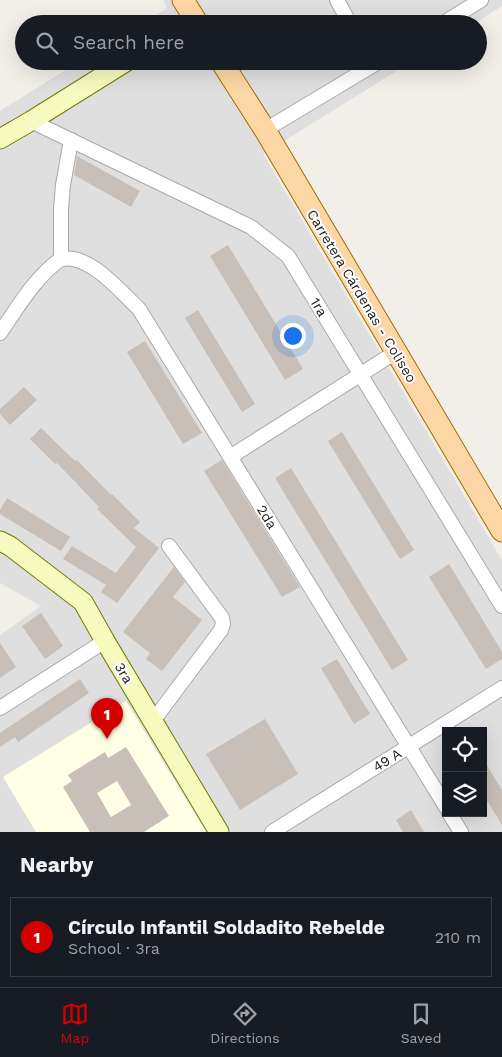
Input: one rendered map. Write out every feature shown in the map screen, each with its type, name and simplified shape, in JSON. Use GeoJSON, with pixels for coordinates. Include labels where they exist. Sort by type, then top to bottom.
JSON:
{"type":"FeatureCollection","features":[{"type":"Feature","properties":{"kind":"main road"},"geometry":{"type":"LineString","coordinates":[[183,0],[190,15]]}},
{"type":"Feature","properties":{"kind":"main road","name":"Carretera Cárdenas - Coliseo"},"geometry":{"type":"LineString","coordinates":[[227,70],[502,531]]}},
{"type":"Feature","properties":{"kind":"street"},"geometry":{"type":"LineString","coordinates":[[337,0],[345,15]]}},
{"type":"Feature","properties":{"kind":"street"},"geometry":{"type":"LineString","coordinates":[[455,15],[473,2]]}},
{"type":"Feature","properties":{"kind":"street"},"geometry":{"type":"LineString","coordinates":[[0,139],[113,70]]}},
{"type":"Feature","properties":{"kind":"street"},"geometry":{"type":"LineString","coordinates":[[264,130],[362,70]]}},
{"type":"Feature","properties":{"kind":"street","name":"1ra"},"geometry":{"type":"LineString","coordinates":[[31,121],[251,227],[288,256],[502,606]]}},
{"type":"Feature","properties":{"kind":"street"},"geometry":{"type":"LineString","coordinates":[[0,334],[28,293],[49,268],[61,259],[62,185],[71,140]]}},
{"type":"Feature","properties":{"kind":"street","name":"2da"},"geometry":{"type":"LineString","coordinates":[[61,259],[73,259],[84,262],[98,271],[139,309],[442,801]]}},
{"type":"Feature","properties":{"kind":"street"},"geometry":{"type":"LineString","coordinates":[[230,457],[396,352]]}},
{"type":"Feature","properties":{"kind":"street","name":"3ra"},"geometry":{"type":"LineString","coordinates":[[0,541],[10,546],[83,602],[219,832]]}},
{"type":"Feature","properties":{"kind":"street"},"geometry":{"type":"LineString","coordinates":[[153,721],[221,630],[223,624],[222,618],[168,546]]}},
{"type":"Feature","properties":{"kind":"street"},"geometry":{"type":"LineString","coordinates":[[0,708],[105,641]]}},
{"type":"Feature","properties":{"kind":"street","name":"49 A"},"geometry":{"type":"LineString","coordinates":[[272,832],[502,688]]}},
{"type":"Feature","properties":{"kind":"street"},"geometry":{"type":"LineString","coordinates":[[452,817],[461,832]]}},
{"type":"Feature","properties":{"kind":"shaded area"},"geometry":{"type":"Polygon","coordinates":[[[163,0],[502,0],[502,6],[487,16],[156,15],[167,8],[163,0]]]}},
{"type":"Feature","properties":{"kind":"shaded area"},"geometry":{"type":"Polygon","coordinates":[[[66,70],[398,70],[263,154],[502,560],[502,832],[0,832],[0,635],[41,606],[0,583],[0,111],[66,70]]]}},
{"type":"Feature","properties":{"kind":"shaded area"},"geometry":{"type":"Polygon","coordinates":[[[126,701],[206,832],[36,832],[3,777],[126,701]]]}},
{"type":"Feature","properties":{"kind":"building"},"geometry":{"type":"Polygon","coordinates":[[[77,156],[140,191],[131,207],[74,175],[77,156]]]}},
{"type":"Feature","properties":{"kind":"building"},"geometry":{"type":"Polygon","coordinates":[[[228,245],[303,369],[285,380],[210,256],[228,245]]]}},
{"type":"Feature","properties":{"kind":"building"},"geometry":{"type":"Polygon","coordinates":[[[198,310],[255,404],[242,412],[185,318],[198,310]]]}},
{"type":"Feature","properties":{"kind":"building"},"geometry":{"type":"Polygon","coordinates":[[[145,341],[202,433],[183,444],[127,352],[145,341]]]}},
{"type":"Feature","properties":{"kind":"building"},"geometry":{"type":"Polygon","coordinates":[[[24,387],[37,400],[10,425],[0,414],[0,409],[24,387]]]}},
{"type":"Feature","properties":{"kind":"building"},"geometry":{"type":"Polygon","coordinates":[[[41,428],[75,461],[77,460],[140,522],[134,528],[159,548],[117,603],[101,592],[106,585],[63,559],[72,546],[116,573],[136,547],[97,509],[99,507],[57,463],[55,464],[30,439],[41,428]]]}},
{"type":"Feature","properties":{"kind":"building"},"geometry":{"type":"Polygon","coordinates":[[[342,432],[414,550],[400,559],[328,441],[342,432]]]}},
{"type":"Feature","properties":{"kind":"building"},"geometry":{"type":"Polygon","coordinates":[[[222,460],[300,587],[282,597],[204,471],[222,460]]]}},
{"type":"Feature","properties":{"kind":"building"},"geometry":{"type":"Polygon","coordinates":[[[291,468],[408,660],[392,670],[275,478],[291,468]]]}},
{"type":"Feature","properties":{"kind":"building"},"geometry":{"type":"Polygon","coordinates":[[[7,498],[70,537],[61,551],[0,514],[0,510],[7,498]]]}},
{"type":"Feature","properties":{"kind":"building"},"geometry":{"type":"Polygon","coordinates":[[[449,564],[502,652],[502,659],[486,669],[429,577],[449,564]]]}},
{"type":"Feature","properties":{"kind":"building"},"geometry":{"type":"Polygon","coordinates":[[[174,567],[185,582],[173,597],[202,620],[162,671],[146,659],[150,653],[123,632],[174,567]]]}},
{"type":"Feature","properties":{"kind":"building"},"geometry":{"type":"Polygon","coordinates":[[[41,613],[63,646],[45,659],[22,626],[41,613]]]}},
{"type":"Feature","properties":{"kind":"building"},"geometry":{"type":"Polygon","coordinates":[[[0,643],[16,667],[0,678],[0,643]]]}},
{"type":"Feature","properties":{"kind":"building"},"geometry":{"type":"Polygon","coordinates":[[[337,659],[370,714],[354,724],[321,668],[337,659]]]}},
{"type":"Feature","properties":{"kind":"building"},"geometry":{"type":"Polygon","coordinates":[[[80,679],[89,693],[18,742],[15,737],[0,747],[0,733],[80,679]]]}},
{"type":"Feature","properties":{"kind":"building"},"geometry":{"type":"Polygon","coordinates":[[[265,719],[298,774],[240,810],[206,754],[265,719]]]}},
{"type":"Feature","properties":{"kind":"building"},"geometry":{"type":"Polygon","coordinates":[[[126,747],[169,816],[144,832],[90,832],[63,787],[72,781],[68,775],[105,752],[108,758],[126,747]],[[117,781],[97,793],[111,817],[131,805],[117,781]]]}},
{"type":"Feature","properties":{"kind":"building"},"geometry":{"type":"Polygon","coordinates":[[[487,766],[502,790],[502,825],[487,801],[487,766]]]}},
{"type":"Feature","properties":{"kind":"building"},"geometry":{"type":"Polygon","coordinates":[[[411,810],[424,832],[403,832],[396,820],[411,810]]]}},
{"type":"Feature","properties":{"kind":"place","name":"Círculo Infantil Soldadito Rebelde"},"geometry":{"type":"Point","coordinates":[107,739]}}]}
